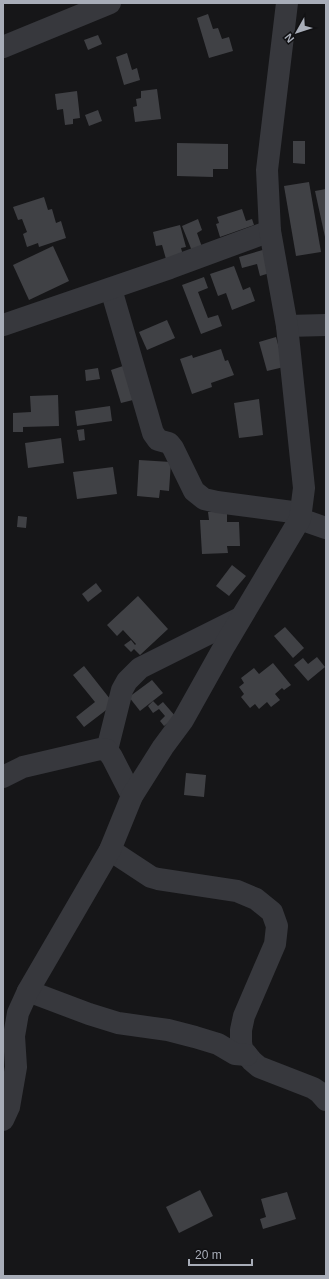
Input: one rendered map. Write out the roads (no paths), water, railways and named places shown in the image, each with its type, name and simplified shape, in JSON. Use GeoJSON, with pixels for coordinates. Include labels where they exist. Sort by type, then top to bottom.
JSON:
{"type":"FeatureCollection","features":[{"type":"Feature","properties":{"kind":"street"},"geometry":{"type":"LineString","coordinates":[[3,47],[110,3]]}},
{"type":"Feature","properties":{"kind":"street"},"geometry":{"type":"LineString","coordinates":[[3,1120],[9,1107],[16,1068],[14,1036],[18,1013],[28,991],[110,850],[132,796],[163,747],[183,720],[240,618],[300,516],[304,488],[287,326],[270,231],[267,170],[287,3]]}},
{"type":"Feature","properties":{"kind":"street"},"geometry":{"type":"LineString","coordinates":[[3,325],[111,289],[270,231]]}},
{"type":"Feature","properties":{"kind":"street"},"geometry":{"type":"LineString","coordinates":[[111,289],[153,433],[158,440],[169,443],[173,448],[194,491],[204,499],[300,516],[326,528]]}},
{"type":"Feature","properties":{"kind":"street"},"geometry":{"type":"LineString","coordinates":[[287,326],[326,325]]}},
{"type":"Feature","properties":{"kind":"street"},"geometry":{"type":"LineString","coordinates":[[107,750],[122,690],[127,681],[140,668],[240,618]]}},
{"type":"Feature","properties":{"kind":"street"},"geometry":{"type":"LineString","coordinates":[[3,777],[23,767],[100,749],[107,750],[132,796]]}},
{"type":"Feature","properties":{"kind":"street"},"geometry":{"type":"LineString","coordinates":[[110,850],[158,880],[237,891],[256,899],[272,912],[278,926],[275,944],[244,1016],[241,1030],[242,1049],[252,1062],[259,1067],[313,1088],[326,1100]]}},
{"type":"Feature","properties":{"kind":"street"},"geometry":{"type":"LineString","coordinates":[[28,991],[89,1014],[118,1023],[168,1030],[218,1044],[235,1054],[247,1055]]}}]}
